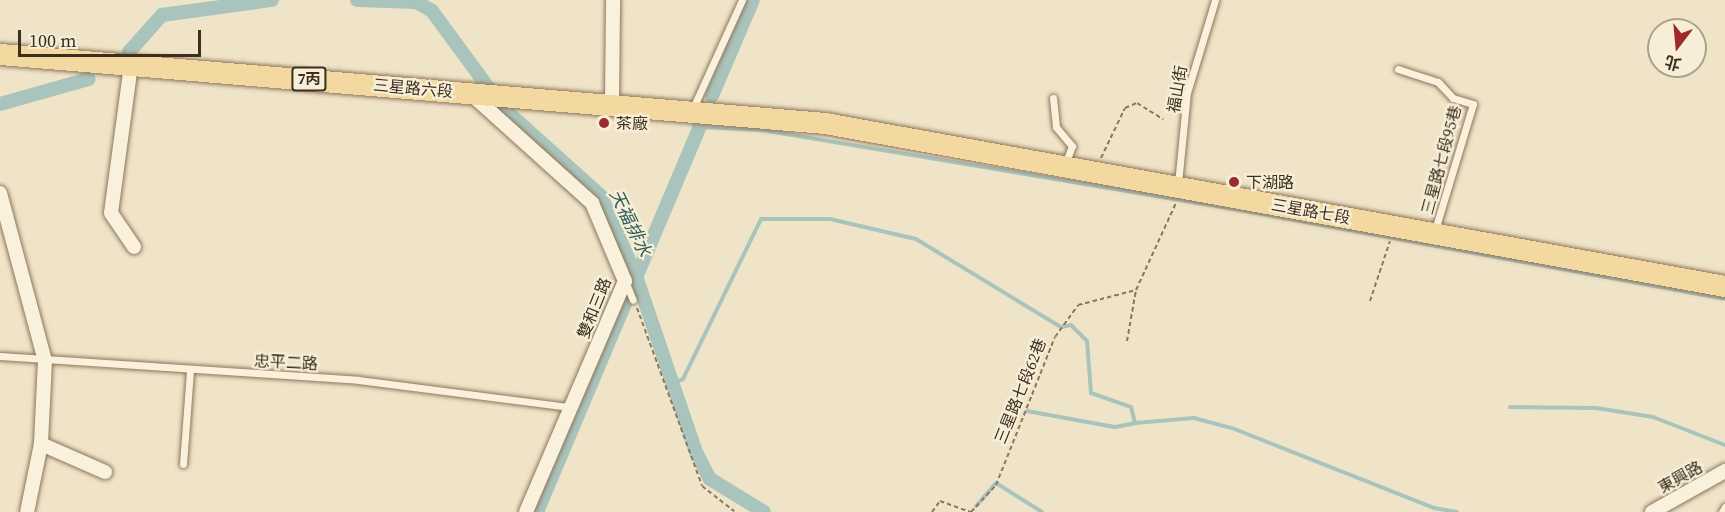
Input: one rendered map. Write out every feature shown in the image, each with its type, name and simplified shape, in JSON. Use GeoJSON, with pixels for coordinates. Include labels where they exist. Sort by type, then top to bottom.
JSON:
{"type":"FeatureCollection","features":[{"type":"Feature","properties":{"kind":"main road","name":"三星路六段"},"geometry":{"type":"LineString","coordinates":[[0,54],[612,102],[825,123]]}},
{"type":"Feature","properties":{"kind":"main road","name":"三星路七段"},"geometry":{"type":"LineString","coordinates":[[825,123],[1725,286]]}},
{"type":"Feature","properties":{"kind":"street"},"geometry":{"type":"LineString","coordinates":[[612,102],[613,0]]}},
{"type":"Feature","properties":{"kind":"street"},"geometry":{"type":"LineString","coordinates":[[123,64],[124,152],[111,213],[134,247]]}},
{"type":"Feature","properties":{"kind":"street","name":"雙和三路"},"geometry":{"type":"LineString","coordinates":[[469,92],[592,203],[627,285],[570,407],[526,512]]}},
{"type":"Feature","properties":{"kind":"street"},"geometry":{"type":"LineString","coordinates":[[0,193],[45,361],[41,444],[27,512]]}},
{"type":"Feature","properties":{"kind":"street"},"geometry":{"type":"LineString","coordinates":[[41,444],[105,472]]}},
{"type":"Feature","properties":{"kind":"street","name":"東興路"},"geometry":{"type":"LineString","coordinates":[[1652,512],[1725,471]]}},
{"type":"Feature","properties":{"kind":"lane"},"geometry":{"type":"LineString","coordinates":[[703,110],[742,0]]}},
{"type":"Feature","properties":{"kind":"lane","name":"福山街"},"geometry":{"type":"LineString","coordinates":[[1181,187],[1187,93],[1215,0]]}},
{"type":"Feature","properties":{"kind":"lane","name":"三星路七段95巷"},"geometry":{"type":"LineString","coordinates":[[1398,69],[1438,82],[1453,98],[1473,104],[1434,232]]}},
{"type":"Feature","properties":{"kind":"lane"},"geometry":{"type":"LineString","coordinates":[[1053,98],[1056,127],[1072,146],[1064,166]]}},
{"type":"Feature","properties":{"kind":"lane"},"geometry":{"type":"LineString","coordinates":[[627,285],[633,300]]}},
{"type":"Feature","properties":{"kind":"lane","name":"忠平二路"},"geometry":{"type":"LineString","coordinates":[[0,356],[45,361],[358,380],[570,407]]}},
{"type":"Feature","properties":{"kind":"lane"},"geometry":{"type":"LineString","coordinates":[[183,464],[190,370]]}},
{"type":"Feature","properties":{"kind":"lane"},"geometry":{"type":"LineString","coordinates":[[1722,512],[1725,507]]}},
{"type":"Feature","properties":{"kind":"path"},"geometry":{"type":"LineString","coordinates":[[1095,171],[1125,108],[1137,103],[1163,119]]}},
{"type":"Feature","properties":{"kind":"path"},"geometry":{"type":"LineString","coordinates":[[1128,341],[1136,290],[1181,187]]}},
{"type":"Feature","properties":{"kind":"path"},"geometry":{"type":"LineString","coordinates":[[1370,301],[1394,226]]}},
{"type":"Feature","properties":{"kind":"path","name":"三星路七段62巷"},"geometry":{"type":"LineString","coordinates":[[932,512],[940,501],[971,512],[996,484],[1055,337],[1078,305],[1136,290]]}},
{"type":"Feature","properties":{"kind":"path"},"geometry":{"type":"LineString","coordinates":[[633,300],[664,372],[702,486],[734,511]]}},
{"type":"Feature","properties":{"kind":"waterway","name":"天福排水"},"geometry":{"type":"LineString","coordinates":[[129,52],[162,15],[272,0]]}},
{"type":"Feature","properties":{"kind":"waterway","name":"天福排水"},"geometry":{"type":"LineString","coordinates":[[357,0],[416,2],[432,11],[504,109],[601,196],[636,276],[696,452],[710,479],[764,512]]}},
{"type":"Feature","properties":{"kind":"waterway"},"geometry":{"type":"LineString","coordinates":[[712,96],[753,0]]}},
{"type":"Feature","properties":{"kind":"waterway","name":"天福排水"},"geometry":{"type":"LineString","coordinates":[[0,104],[89,79]]}},
{"type":"Feature","properties":{"kind":"waterway"},"geometry":{"type":"LineString","coordinates":[[537,512],[701,124]]}},
{"type":"Feature","properties":{"kind":"waterway"},"geometry":{"type":"LineString","coordinates":[[700,127],[762,130],[1235,209],[1725,299]]}},
{"type":"Feature","properties":{"kind":"waterway"},"geometry":{"type":"LineString","coordinates":[[673,384],[683,379],[761,219],[830,219],[916,239],[1061,327],[1071,325],[1087,341],[1091,393],[1131,407],[1135,423],[1194,418],[1232,428],[1434,508],[1457,512]]}},
{"type":"Feature","properties":{"kind":"waterway"},"geometry":{"type":"LineString","coordinates":[[1510,407],[1596,408],[1653,417],[1725,445]]}},
{"type":"Feature","properties":{"kind":"waterway"},"geometry":{"type":"LineString","coordinates":[[1027,411],[1115,427],[1135,423]]}},
{"type":"Feature","properties":{"kind":"waterway"},"geometry":{"type":"LineString","coordinates":[[976,506],[996,483],[1042,512]]}},
{"type":"Feature","properties":{"kind":"place","name":"茶廠"},"geometry":{"type":"Point","coordinates":[604,123]}},
{"type":"Feature","properties":{"kind":"place","name":"下湖路"},"geometry":{"type":"Point","coordinates":[1234,182]}}]}
